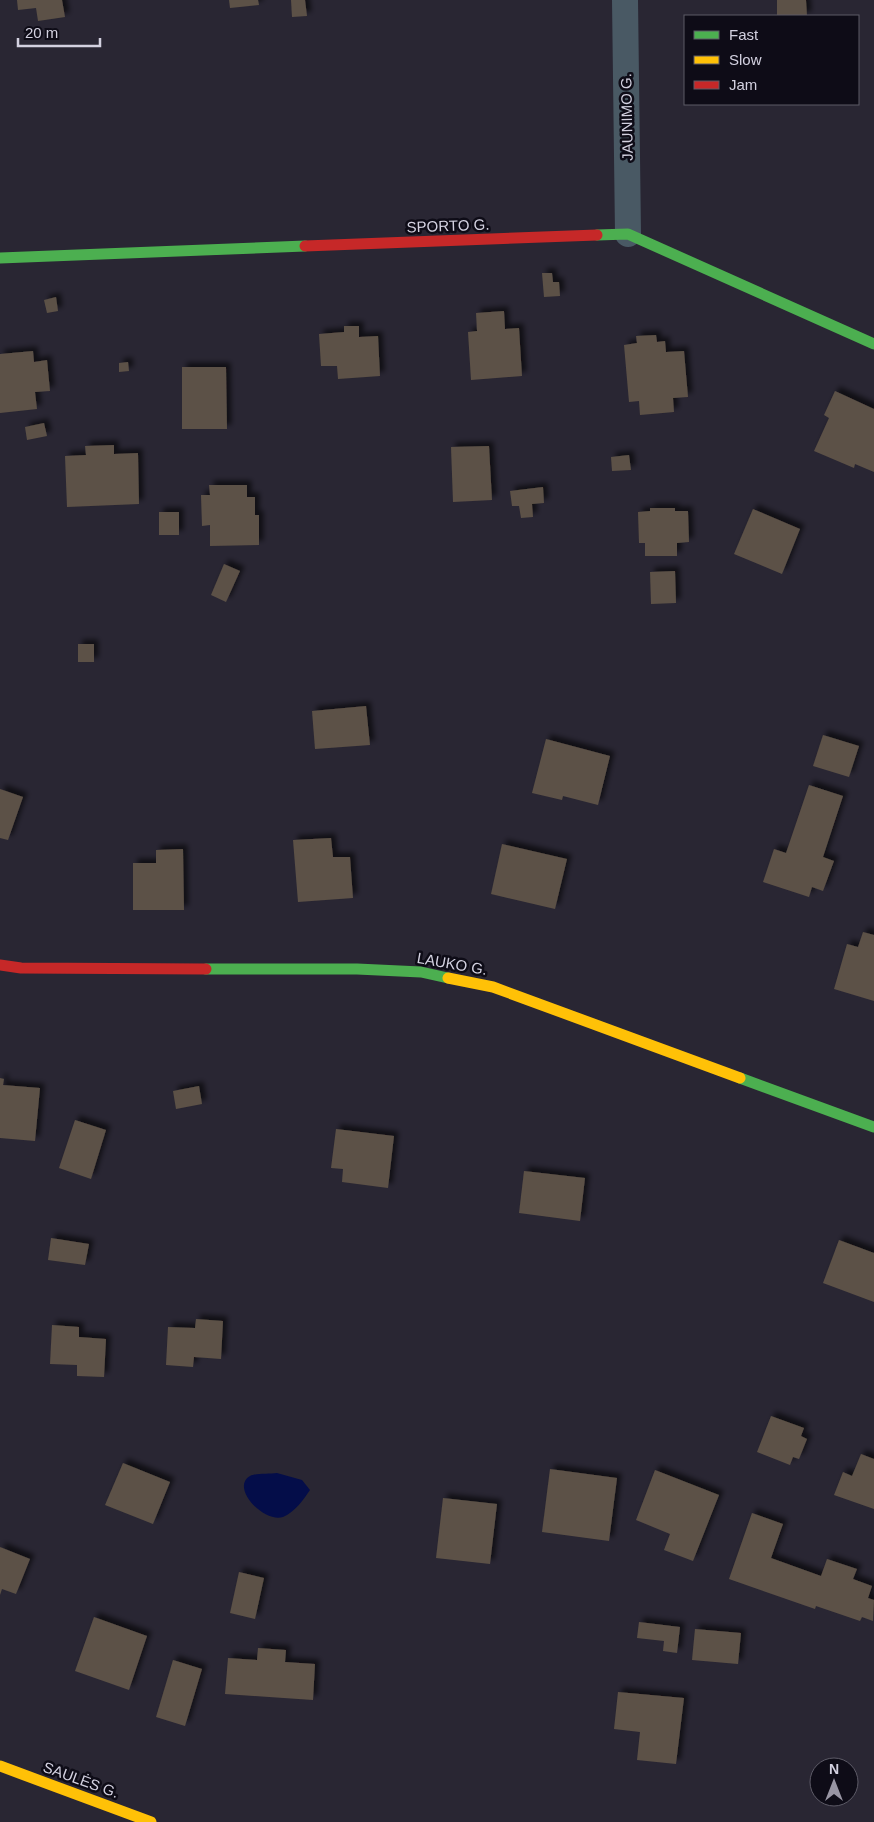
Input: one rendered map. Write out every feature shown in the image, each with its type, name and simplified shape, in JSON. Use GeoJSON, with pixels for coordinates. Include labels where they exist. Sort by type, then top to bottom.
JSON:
{"type":"FeatureCollection","features":[{"type":"Feature","properties":{"kind":"street","name":"JAUNIMO G."},"geometry":{"type":"LineString","coordinates":[[625,0],[628,234]]}},
{"type":"Feature","properties":{"kind":"street","name":"SPORTO G."},"geometry":{"type":"LineString","coordinates":[[0,258],[628,234],[874,344]]}},
{"type":"Feature","properties":{"kind":"street","name":"LAUKO G."},"geometry":{"type":"LineString","coordinates":[[0,965],[21,968],[348,969],[421,972],[493,987],[874,1127]]}},
{"type":"Feature","properties":{"kind":"street","name":"SAULĖS G."},"geometry":{"type":"LineString","coordinates":[[0,1766],[151,1822]]}},
{"type":"Feature","properties":{"kind":"shaded area"},"geometry":{"type":"Polygon","coordinates":[[[277,1473],[302,1480],[310,1490],[295,1509],[283,1517],[267,1515],[259,1510],[247,1496],[244,1488],[245,1481],[250,1476],[277,1473]]]}},
{"type":"Feature","properties":{"kind":"building"},"geometry":{"type":"Polygon","coordinates":[[[17,0],[62,0],[65,17],[38,21],[36,8],[18,10],[17,0]]]}},
{"type":"Feature","properties":{"kind":"building"},"geometry":{"type":"Polygon","coordinates":[[[229,0],[258,0],[259,5],[230,8],[229,0]]]}},
{"type":"Feature","properties":{"kind":"building"},"geometry":{"type":"Polygon","coordinates":[[[291,0],[305,0],[307,16],[292,17],[291,0]]]}},
{"type":"Feature","properties":{"kind":"building"},"geometry":{"type":"Polygon","coordinates":[[[777,0],[806,0],[807,15],[777,15],[777,0]]]}},
{"type":"Feature","properties":{"kind":"building"},"geometry":{"type":"Polygon","coordinates":[[[542,273],[552,273],[553,282],[559,282],[560,296],[544,297],[542,273]]]}},
{"type":"Feature","properties":{"kind":"building"},"geometry":{"type":"Polygon","coordinates":[[[56,297],[58,311],[47,313],[44,300],[56,297]]]}},
{"type":"Feature","properties":{"kind":"building"},"geometry":{"type":"Polygon","coordinates":[[[504,311],[505,329],[519,328],[522,376],[471,380],[468,332],[477,331],[476,313],[504,311]]]}},
{"type":"Feature","properties":{"kind":"building"},"geometry":{"type":"Polygon","coordinates":[[[344,326],[359,326],[359,337],[378,336],[380,376],[338,379],[337,366],[321,366],[319,334],[344,332],[344,326]]]}},
{"type":"Feature","properties":{"kind":"building"},"geometry":{"type":"Polygon","coordinates":[[[656,335],[657,342],[665,341],[666,352],[684,351],[688,397],[673,398],[674,412],[640,415],[639,401],[629,402],[624,345],[637,343],[636,336],[656,335]]]}},
{"type":"Feature","properties":{"kind":"building"},"geometry":{"type":"Polygon","coordinates":[[[33,351],[34,362],[47,360],[50,391],[35,392],[37,409],[0,413],[0,354],[33,351]]]}},
{"type":"Feature","properties":{"kind":"building"},"geometry":{"type":"Polygon","coordinates":[[[128,362],[129,371],[119,372],[119,363],[128,362]]]}},
{"type":"Feature","properties":{"kind":"building"},"geometry":{"type":"Polygon","coordinates":[[[182,367],[226,367],[227,429],[182,429],[182,367]]]}},
{"type":"Feature","properties":{"kind":"building"},"geometry":{"type":"Polygon","coordinates":[[[835,391],[874,409],[874,472],[855,464],[854,468],[814,451],[829,418],[824,415],[835,391]]]}},
{"type":"Feature","properties":{"kind":"building"},"geometry":{"type":"Polygon","coordinates":[[[44,423],[47,436],[27,440],[25,427],[44,423]]]}},
{"type":"Feature","properties":{"kind":"building"},"geometry":{"type":"Polygon","coordinates":[[[114,445],[114,454],[138,453],[139,504],[67,507],[65,456],[86,455],[85,446],[114,445]]]}},
{"type":"Feature","properties":{"kind":"building"},"geometry":{"type":"Polygon","coordinates":[[[489,446],[492,500],[453,502],[451,447],[489,446]]]}},
{"type":"Feature","properties":{"kind":"building"},"geometry":{"type":"Polygon","coordinates":[[[629,455],[631,470],[612,471],[611,457],[629,455]]]}},
{"type":"Feature","properties":{"kind":"building"},"geometry":{"type":"Polygon","coordinates":[[[209,485],[247,485],[247,497],[255,497],[255,515],[259,515],[259,545],[210,546],[210,525],[202,526],[201,495],[210,495],[209,485]]]}},
{"type":"Feature","properties":{"kind":"building"},"geometry":{"type":"Polygon","coordinates":[[[543,487],[544,503],[532,504],[533,517],[521,518],[519,506],[512,506],[510,491],[543,487]]]}},
{"type":"Feature","properties":{"kind":"building"},"geometry":{"type":"Polygon","coordinates":[[[650,508],[675,508],[675,511],[688,511],[689,542],[677,543],[677,556],[645,556],[645,543],[639,543],[638,512],[650,511],[650,508]]]}},
{"type":"Feature","properties":{"kind":"building"},"geometry":{"type":"Polygon","coordinates":[[[753,509],[800,529],[782,574],[734,554],[753,509]]]}},
{"type":"Feature","properties":{"kind":"building"},"geometry":{"type":"Polygon","coordinates":[[[159,512],[179,512],[179,535],[159,535],[159,512]]]}},
{"type":"Feature","properties":{"kind":"building"},"geometry":{"type":"Polygon","coordinates":[[[224,564],[240,571],[226,602],[211,595],[224,564]]]}},
{"type":"Feature","properties":{"kind":"building"},"geometry":{"type":"Polygon","coordinates":[[[675,571],[676,603],[651,604],[650,572],[675,571]]]}},
{"type":"Feature","properties":{"kind":"building"},"geometry":{"type":"Polygon","coordinates":[[[78,644],[94,644],[94,662],[78,662],[78,644]]]}},
{"type":"Feature","properties":{"kind":"building"},"geometry":{"type":"Polygon","coordinates":[[[366,706],[370,745],[315,749],[312,711],[366,706]]]}},
{"type":"Feature","properties":{"kind":"building"},"geometry":{"type":"Polygon","coordinates":[[[823,735],[859,746],[849,777],[813,766],[823,735]]]}},
{"type":"Feature","properties":{"kind":"building"},"geometry":{"type":"Polygon","coordinates":[[[546,739],[610,756],[598,805],[563,796],[562,800],[532,793],[546,739]]]}},
{"type":"Feature","properties":{"kind":"building"},"geometry":{"type":"Polygon","coordinates":[[[809,785],[843,796],[823,857],[834,861],[823,891],[812,887],[809,897],[763,882],[774,849],[786,853],[809,785]]]}},
{"type":"Feature","properties":{"kind":"building"},"geometry":{"type":"Polygon","coordinates":[[[0,789],[23,797],[8,840],[0,838],[0,789]]]}},
{"type":"Feature","properties":{"kind":"building"},"geometry":{"type":"Polygon","coordinates":[[[331,838],[333,857],[350,857],[353,898],[298,902],[293,840],[331,838]]]}},
{"type":"Feature","properties":{"kind":"building"},"geometry":{"type":"Polygon","coordinates":[[[502,844],[567,859],[555,909],[491,894],[502,844]]]}},
{"type":"Feature","properties":{"kind":"building"},"geometry":{"type":"Polygon","coordinates":[[[183,849],[184,910],[133,910],[133,863],[156,863],[156,850],[183,849]]]}},
{"type":"Feature","properties":{"kind":"building"},"geometry":{"type":"Polygon","coordinates":[[[863,932],[874,935],[874,1001],[834,989],[847,944],[858,947],[863,932]]]}},
{"type":"Feature","properties":{"kind":"building"},"geometry":{"type":"Polygon","coordinates":[[[0,1078],[4,1079],[3,1085],[40,1088],[35,1141],[0,1138],[0,1078]]]}},
{"type":"Feature","properties":{"kind":"building"},"geometry":{"type":"Polygon","coordinates":[[[199,1086],[202,1104],[176,1109],[173,1091],[199,1086]]]}},
{"type":"Feature","properties":{"kind":"building"},"geometry":{"type":"Polygon","coordinates":[[[75,1120],[106,1130],[91,1179],[59,1168],[75,1120]]]}},
{"type":"Feature","properties":{"kind":"building"},"geometry":{"type":"Polygon","coordinates":[[[336,1129],[394,1136],[388,1188],[342,1182],[343,1169],[331,1168],[336,1129]]]}},
{"type":"Feature","properties":{"kind":"building"},"geometry":{"type":"Polygon","coordinates":[[[524,1171],[585,1178],[580,1221],[519,1213],[524,1171]]]}},
{"type":"Feature","properties":{"kind":"building"},"geometry":{"type":"Polygon","coordinates":[[[51,1238],[89,1244],[85,1265],[48,1260],[51,1238]]]}},
{"type":"Feature","properties":{"kind":"building"},"geometry":{"type":"Polygon","coordinates":[[[839,1240],[874,1253],[874,1302],[823,1283],[839,1240]]]}},
{"type":"Feature","properties":{"kind":"building"},"geometry":{"type":"Polygon","coordinates":[[[196,1319],[223,1321],[221,1359],[194,1357],[193,1367],[166,1365],[168,1327],[195,1328],[196,1319]]]}},
{"type":"Feature","properties":{"kind":"building"},"geometry":{"type":"Polygon","coordinates":[[[52,1325],[79,1327],[79,1337],[106,1339],[104,1377],[77,1376],[77,1365],[50,1364],[52,1325]]]}},
{"type":"Feature","properties":{"kind":"building"},"geometry":{"type":"Polygon","coordinates":[[[771,1416],[804,1428],[801,1436],[807,1439],[799,1459],[793,1457],[790,1465],[757,1452],[771,1416]]]}},
{"type":"Feature","properties":{"kind":"building"},"geometry":{"type":"Polygon","coordinates":[[[861,1454],[874,1459],[874,1509],[834,1495],[843,1472],[852,1476],[861,1454]]]}},
{"type":"Feature","properties":{"kind":"building"},"geometry":{"type":"Polygon","coordinates":[[[123,1463],[170,1482],[153,1524],[105,1505],[123,1463]]]}},
{"type":"Feature","properties":{"kind":"building"},"geometry":{"type":"Polygon","coordinates":[[[550,1469],[617,1478],[609,1541],[542,1532],[550,1469]]]}},
{"type":"Feature","properties":{"kind":"building"},"geometry":{"type":"Polygon","coordinates":[[[655,1470],[719,1495],[693,1561],[664,1550],[670,1534],[636,1520],[655,1470]]]}},
{"type":"Feature","properties":{"kind":"building"},"geometry":{"type":"Polygon","coordinates":[[[443,1498],[497,1504],[490,1564],[436,1558],[443,1498]]]}},
{"type":"Feature","properties":{"kind":"building"},"geometry":{"type":"Polygon","coordinates":[[[752,1513],[783,1524],[771,1558],[821,1576],[827,1559],[857,1569],[853,1579],[872,1586],[868,1598],[874,1600],[873,1621],[862,1617],[860,1621],[816,1606],[815,1609],[729,1579],[752,1513]]]}},
{"type":"Feature","properties":{"kind":"building"},"geometry":{"type":"Polygon","coordinates":[[[0,1547],[30,1559],[16,1594],[2,1589],[0,1595],[0,1547]]]}},
{"type":"Feature","properties":{"kind":"building"},"geometry":{"type":"Polygon","coordinates":[[[239,1572],[264,1578],[255,1619],[230,1613],[239,1572]]]}},
{"type":"Feature","properties":{"kind":"building"},"geometry":{"type":"Polygon","coordinates":[[[94,1617],[147,1636],[129,1690],[75,1671],[94,1617]]]}},
{"type":"Feature","properties":{"kind":"building"},"geometry":{"type":"Polygon","coordinates":[[[639,1622],[680,1627],[677,1653],[663,1651],[664,1641],[637,1638],[639,1622]]]}},
{"type":"Feature","properties":{"kind":"building"},"geometry":{"type":"Polygon","coordinates":[[[695,1629],[741,1633],[738,1664],[692,1660],[695,1629]]]}},
{"type":"Feature","properties":{"kind":"building"},"geometry":{"type":"Polygon","coordinates":[[[258,1648],[286,1650],[285,1662],[315,1664],[313,1700],[225,1694],[228,1658],[257,1660],[258,1648]]]}},
{"type":"Feature","properties":{"kind":"building"},"geometry":{"type":"Polygon","coordinates":[[[173,1660],[202,1669],[185,1726],[156,1717],[173,1660]]]}},
{"type":"Feature","properties":{"kind":"building"},"geometry":{"type":"Polygon","coordinates":[[[618,1692],[684,1698],[676,1764],[637,1760],[640,1732],[614,1729],[618,1692]]]}},
{"type":"Feature","properties":{"kind":"traffic: fast"},"geometry":{"type":"LineString","coordinates":[[597,235],[628,234],[874,344]]}},
{"type":"Feature","properties":{"kind":"traffic: fast"},"geometry":{"type":"LineString","coordinates":[[0,258],[305,246]]}},
{"type":"Feature","properties":{"kind":"traffic: fast"},"geometry":{"type":"LineString","coordinates":[[206,969],[357,969],[421,972],[448,978]]}},
{"type":"Feature","properties":{"kind":"traffic: fast"},"geometry":{"type":"LineString","coordinates":[[740,1078],[874,1127]]}},
{"type":"Feature","properties":{"kind":"traffic: slow"},"geometry":{"type":"LineString","coordinates":[[448,978],[493,987],[740,1078]]}},
{"type":"Feature","properties":{"kind":"traffic: slow"},"geometry":{"type":"LineString","coordinates":[[0,1766],[151,1822]]}},
{"type":"Feature","properties":{"kind":"traffic: jam"},"geometry":{"type":"LineString","coordinates":[[305,246],[597,235]]}},
{"type":"Feature","properties":{"kind":"traffic: jam"},"geometry":{"type":"LineString","coordinates":[[0,965],[21,968],[206,969]]}}]}
